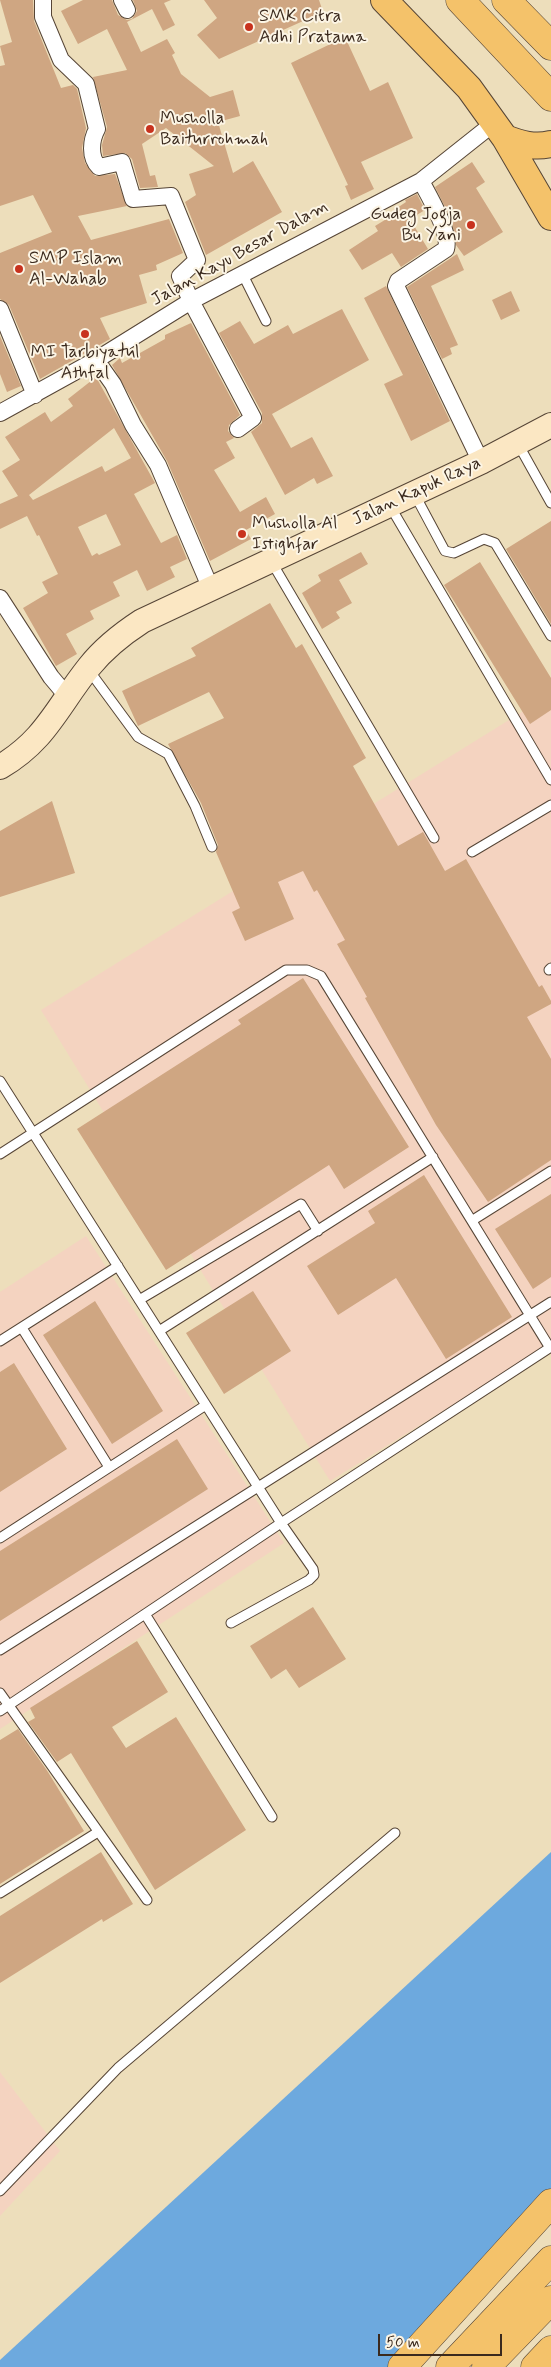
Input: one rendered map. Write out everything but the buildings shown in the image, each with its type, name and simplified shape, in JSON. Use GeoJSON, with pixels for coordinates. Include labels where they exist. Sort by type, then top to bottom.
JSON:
{"type":"FeatureCollection","features":[{"type":"Feature","properties":{"kind":"highway"},"geometry":{"type":"LineString","coordinates":[[460,0],[551,97]]}},
{"type":"Feature","properties":{"kind":"highway"},"geometry":{"type":"LineString","coordinates":[[506,0],[551,46]]}},
{"type":"Feature","properties":{"kind":"highway"},"geometry":{"type":"LineString","coordinates":[[402,2367],[551,2203]]}},
{"type":"Feature","properties":{"kind":"highway"},"geometry":{"type":"LineString","coordinates":[[450,2367],[551,2260]]}},
{"type":"Feature","properties":{"kind":"highway"},"geometry":{"type":"LineString","coordinates":[[486,2367],[551,2300]]}},
{"type":"Feature","properties":{"kind":"highway"},"geometry":{"type":"LineString","coordinates":[[535,2367],[551,2350]]}},
{"type":"Feature","properties":{"kind":"main road"},"geometry":{"type":"LineString","coordinates":[[384,0],[469,88],[500,131],[551,217]]}},
{"type":"Feature","properties":{"kind":"main road"},"geometry":{"type":"LineString","coordinates":[[500,131],[527,145],[540,146],[551,144]]}},
{"type":"Feature","properties":{"kind":"main road","name":"Jalan Kapuk Raya"},"geometry":{"type":"LineString","coordinates":[[0,767],[33,744],[87,669],[123,634],[142,621],[550,429]]}},
{"type":"Feature","properties":{"kind":"street"},"geometry":{"type":"LineString","coordinates":[[43,0],[43,17],[61,60],[86,84],[97,129],[91,140],[95,162],[99,167],[122,162],[132,199],[171,196],[197,260],[180,276],[190,301],[253,416],[252,420],[238,429]]}},
{"type":"Feature","properties":{"kind":"street","name":"Jalan Kayu Besar Dalam"},"geometry":{"type":"LineString","coordinates":[[0,413],[96,360],[190,301],[420,181],[500,131]]}},
{"type":"Feature","properties":{"kind":"street"},"geometry":{"type":"LineString","coordinates":[[420,181],[434,204],[448,243],[446,249],[398,281],[396,286],[481,462]]}},
{"type":"Feature","properties":{"kind":"street"},"geometry":{"type":"LineString","coordinates":[[0,310],[35,395]]}},
{"type":"Feature","properties":{"kind":"street"},"geometry":{"type":"LineString","coordinates":[[96,360],[113,384],[133,425],[158,465],[211,588]]}},
{"type":"Feature","properties":{"kind":"street"},"geometry":{"type":"LineString","coordinates":[[0,598],[51,677],[67,696]]}},
{"type":"Feature","properties":{"kind":"lane"},"geometry":{"type":"LineString","coordinates":[[242,273],[266,321]]}},
{"type":"Feature","properties":{"kind":"lane"},"geometry":{"type":"LineString","coordinates":[[518,444],[551,503]]}},
{"type":"Feature","properties":{"kind":"lane"},"geometry":{"type":"LineString","coordinates":[[414,493],[445,552],[454,553],[484,538],[495,543],[551,636]]}},
{"type":"Feature","properties":{"kind":"lane"},"geometry":{"type":"LineString","coordinates":[[390,505],[551,780]]}},
{"type":"Feature","properties":{"kind":"lane"},"geometry":{"type":"LineString","coordinates":[[271,561],[434,838]]}},
{"type":"Feature","properties":{"kind":"lane"},"geometry":{"type":"LineString","coordinates":[[87,669],[138,737],[168,754],[195,806],[212,846]]}},
{"type":"Feature","properties":{"kind":"lane"},"geometry":{"type":"LineString","coordinates":[[472,852],[551,805]]}},
{"type":"Feature","properties":{"kind":"lane"},"geometry":{"type":"LineString","coordinates":[[0,1154],[286,970],[307,970],[321,976],[473,1220],[529,1317],[550,1347],[281,1522],[0,1711]]}},
{"type":"Feature","properties":{"kind":"lane"},"geometry":{"type":"LineString","coordinates":[[0,1081],[259,1488],[313,1569],[314,1574],[309,1580],[231,1622]]}},
{"type":"Feature","properties":{"kind":"lane"},"geometry":{"type":"LineString","coordinates":[[158,1330],[433,1157]]}},
{"type":"Feature","properties":{"kind":"lane"},"geometry":{"type":"LineString","coordinates":[[473,1220],[551,1171]]}},
{"type":"Feature","properties":{"kind":"lane"},"geometry":{"type":"LineString","coordinates":[[139,1300],[301,1204],[318,1231]]}},
{"type":"Feature","properties":{"kind":"lane"},"geometry":{"type":"LineString","coordinates":[[0,1341],[118,1266]]}},
{"type":"Feature","properties":{"kind":"lane"},"geometry":{"type":"LineString","coordinates":[[0,1650],[551,1302]]}},
{"type":"Feature","properties":{"kind":"lane"},"geometry":{"type":"LineString","coordinates":[[22,1328],[109,1467]]}},
{"type":"Feature","properties":{"kind":"lane"},"geometry":{"type":"LineString","coordinates":[[0,1538],[206,1405]]}},
{"type":"Feature","properties":{"kind":"lane"},"geometry":{"type":"LineString","coordinates":[[145,1614],[272,1817]]}},
{"type":"Feature","properties":{"kind":"lane"},"geometry":{"type":"LineString","coordinates":[[0,1693],[147,1900]]}},
{"type":"Feature","properties":{"kind":"lane"},"geometry":{"type":"LineString","coordinates":[[0,1893],[98,1832]]}},
{"type":"Feature","properties":{"kind":"lane"},"geometry":{"type":"LineString","coordinates":[[0,2192],[118,2068],[395,1833]]}},
{"type":"Feature","properties":{"kind":"shaded area"},"geometry":{"type":"Polygon","coordinates":[[[551,694],[551,1344],[330,1481],[41,1010],[551,694]]]}},
{"type":"Feature","properties":{"kind":"shaded area"},"geometry":{"type":"Polygon","coordinates":[[[86,1236],[284,1543],[0,1729],[0,1292],[86,1236]]]}},
{"type":"Feature","properties":{"kind":"shaded area"},"geometry":{"type":"Polygon","coordinates":[[[0,2072],[60,2151],[0,2216],[0,2072]]]}},
{"type":"Feature","properties":{"kind":"water"},"geometry":{"type":"Polygon","coordinates":[[[551,1852],[551,2188],[390,2367],[0,2367],[0,2360],[551,1852]]]}},
{"type":"Feature","properties":{"kind":"place","name":"SMK Citra Adhi Pratama"},"geometry":{"type":"Point","coordinates":[249,27]}},
{"type":"Feature","properties":{"kind":"place","name":"Musholla Baiturrohmah"},"geometry":{"type":"Point","coordinates":[150,129]}},
{"type":"Feature","properties":{"kind":"place","name":"Gudeg Jogja Bu Yani"},"geometry":{"type":"Point","coordinates":[471,225]}},
{"type":"Feature","properties":{"kind":"place","name":"SMP Islam Al-Wahab"},"geometry":{"type":"Point","coordinates":[19,269]}},
{"type":"Feature","properties":{"kind":"place","name":"MI Tarbiyatul Athfal"},"geometry":{"type":"Point","coordinates":[85,334]}},
{"type":"Feature","properties":{"kind":"place","name":"Musholla Al Istighfar"},"geometry":{"type":"Point","coordinates":[242,534]}}]}
